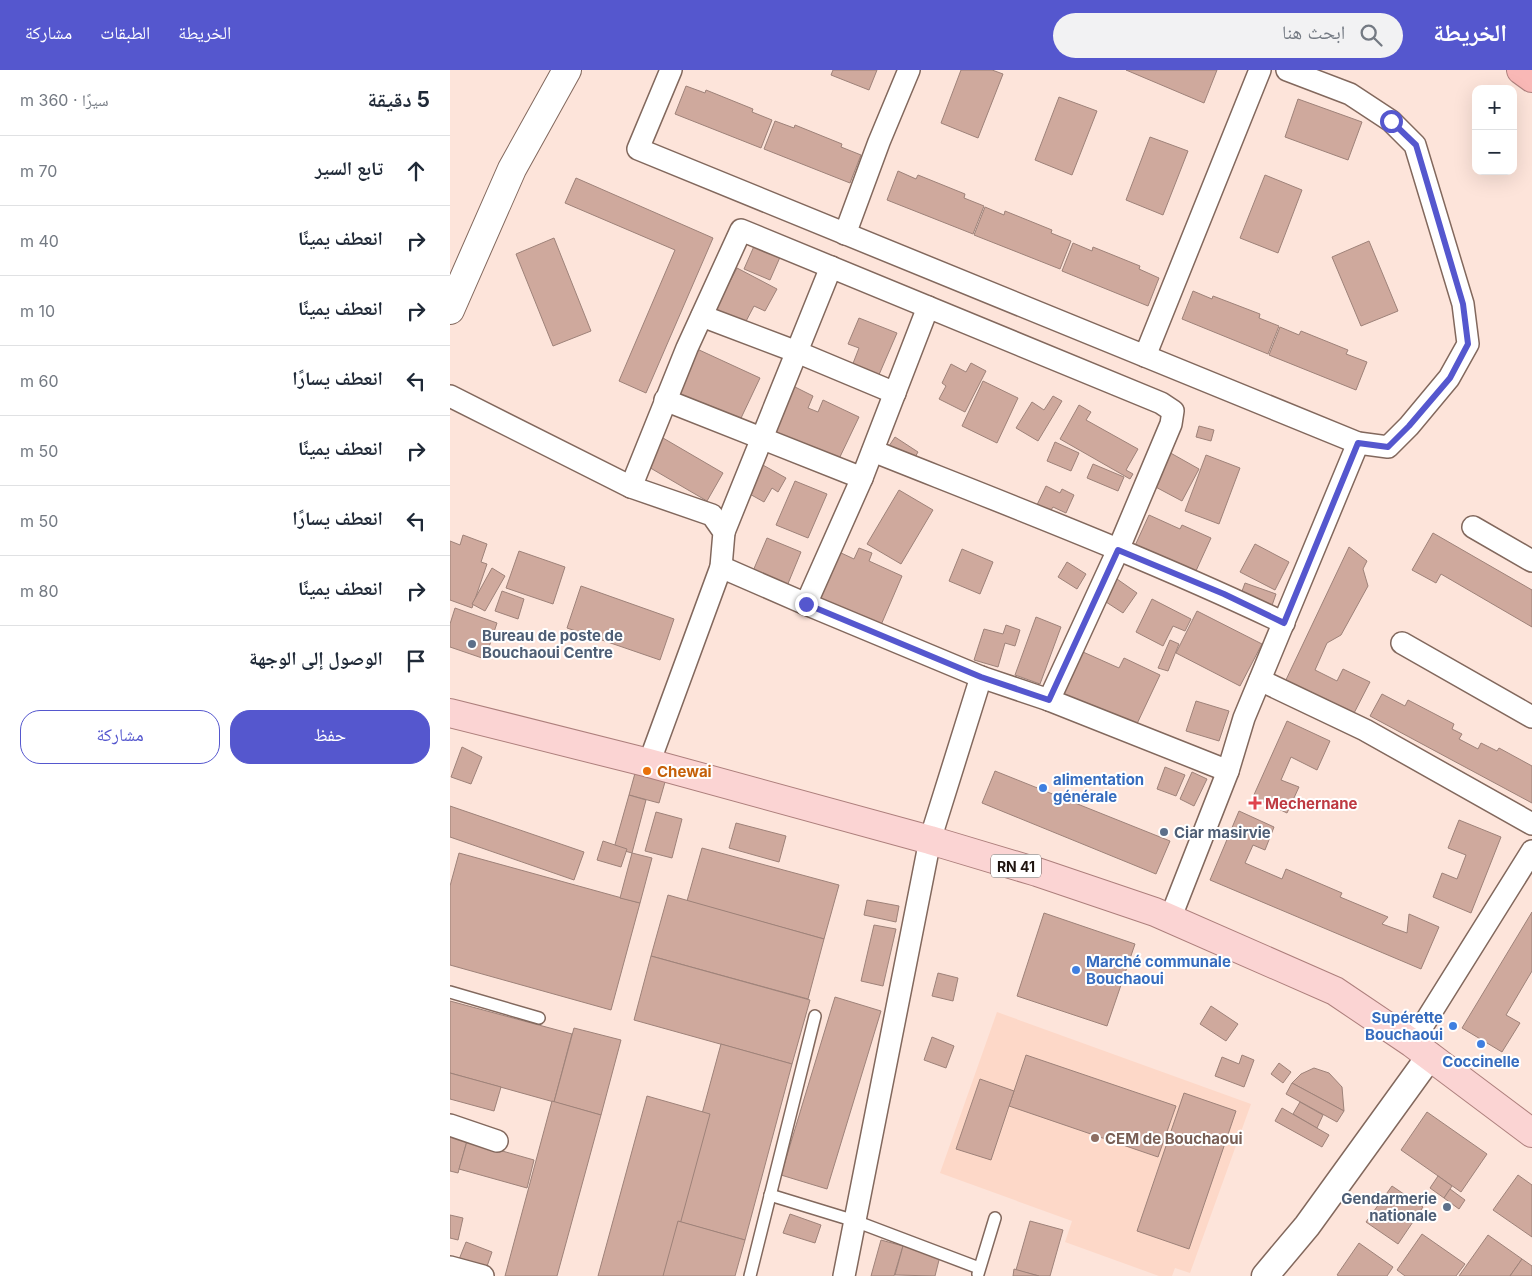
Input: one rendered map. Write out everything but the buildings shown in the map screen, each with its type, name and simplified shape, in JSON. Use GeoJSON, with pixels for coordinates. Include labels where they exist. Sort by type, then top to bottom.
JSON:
{"type":"FeatureCollection","features":[{"type":"Feature","properties":{"kind":"highway"},"geometry":{"type":"LineString","coordinates":[[1521,70],[1532,78]]}},
{"type":"Feature","properties":{"kind":"main road"},"geometry":{"type":"LineString","coordinates":[[450,310],[512,170],[568,70]]}},
{"type":"Feature","properties":{"kind":"main road","name":"RN 41"},"geometry":{"type":"LineString","coordinates":[[450,713],[649,763],[930,840],[1037,872],[1155,912],[1335,991],[1421,1050],[1532,1133]]}},
{"type":"Feature","properties":{"kind":"street"},"geometry":{"type":"LineString","coordinates":[[671,70],[638,149],[1358,443],[1388,447],[1409,426],[1450,378],[1468,344],[1463,304],[1416,145],[1391,121],[1350,94],[1288,70]]}},
{"type":"Feature","properties":{"kind":"street"},"geometry":{"type":"LineString","coordinates":[[845,234],[879,142],[909,70]]}},
{"type":"Feature","properties":{"kind":"street"},"geometry":{"type":"LineString","coordinates":[[1145,356],[1260,70]]}},
{"type":"Feature","properties":{"kind":"street"},"geometry":{"type":"LineString","coordinates":[[632,487],[665,400],[741,230],[1161,403],[1173,412],[1171,424],[1118,550],[1049,700]]}},
{"type":"Feature","properties":{"kind":"street"},"geometry":{"type":"LineString","coordinates":[[649,763],[721,567],[724,532],[831,267]]}},
{"type":"Feature","properties":{"kind":"street"},"geometry":{"type":"LineString","coordinates":[[806,604],[862,478],[928,307]]}},
{"type":"Feature","properties":{"kind":"street"},"geometry":{"type":"LineString","coordinates":[[702,316],[797,352],[896,393]]}},
{"type":"Feature","properties":{"kind":"street"},"geometry":{"type":"LineString","coordinates":[[450,396],[632,487],[712,515],[724,532]]}},
{"type":"Feature","properties":{"kind":"street"},"geometry":{"type":"LineString","coordinates":[[665,400],[862,478]]}},
{"type":"Feature","properties":{"kind":"street"},"geometry":{"type":"LineString","coordinates":[[1170,919],[1228,771],[1244,718],[1358,443]]}},
{"type":"Feature","properties":{"kind":"street"},"geometry":{"type":"LineString","coordinates":[[873,451],[1224,594],[1284,623]]}},
{"type":"Feature","properties":{"kind":"street"},"geometry":{"type":"LineString","coordinates":[[1473,527],[1532,560]]}},
{"type":"Feature","properties":{"kind":"street"},"geometry":{"type":"LineString","coordinates":[[721,567],[981,677],[1049,700],[1228,771]]}},
{"type":"Feature","properties":{"kind":"street"},"geometry":{"type":"LineString","coordinates":[[1402,643],[1532,717]]}},
{"type":"Feature","properties":{"kind":"street"},"geometry":{"type":"LineString","coordinates":[[844,1276],[930,840],[981,677]]}},
{"type":"Feature","properties":{"kind":"street"},"geometry":{"type":"LineString","coordinates":[[1260,680],[1365,730],[1532,824]]}},
{"type":"Feature","properties":{"kind":"street"},"geometry":{"type":"LineString","coordinates":[[1265,1276],[1307,1226],[1421,1050],[1532,851]]}},
{"type":"Feature","properties":{"kind":"street"},"geometry":{"type":"LineString","coordinates":[[450,1126],[497,1141]]}},
{"type":"Feature","properties":{"kind":"street"},"geometry":{"type":"LineString","coordinates":[[450,1267],[483,1276]]}},
{"type":"Feature","properties":{"kind":"lane"},"geometry":{"type":"LineString","coordinates":[[450,992],[539,1018]]}},
{"type":"Feature","properties":{"kind":"lane"},"geometry":{"type":"LineString","coordinates":[[750,1276],[816,1016]]}},
{"type":"Feature","properties":{"kind":"lane"},"geometry":{"type":"LineString","coordinates":[[770,1194],[855,1221],[978,1272],[994,1218]]}},
{"type":"Feature","properties":{"kind":"shaded area","name":"CEM de Bouchaoui"},"geometry":{"type":"Polygon","coordinates":[[[997,1012],[1251,1104],[1190,1273],[1175,1268],[1172,1276],[1159,1276],[1065,1242],[1072,1221],[940,1173],[997,1012]]]}},
{"type":"Feature","properties":{"kind":"place","name":"Bureau de poste de Bouchaoui Centre"},"geometry":{"type":"Point","coordinates":[472,644]}},
{"type":"Feature","properties":{"kind":"place","name":"Chewai"},"geometry":{"type":"Point","coordinates":[647,771]}},
{"type":"Feature","properties":{"kind":"place","name":"alimentation générale"},"geometry":{"type":"Point","coordinates":[1043,788]}},
{"type":"Feature","properties":{"kind":"place","name":"Mechernane"},"geometry":{"type":"Point","coordinates":[1255,803]}},
{"type":"Feature","properties":{"kind":"place","name":"Ciar masirvie"},"geometry":{"type":"Point","coordinates":[1164,832]}},
{"type":"Feature","properties":{"kind":"place","name":"Marché communale Bouchaoui"},"geometry":{"type":"Point","coordinates":[1076,970]}},
{"type":"Feature","properties":{"kind":"place","name":"Supérette Bouchaoui"},"geometry":{"type":"Point","coordinates":[1453,1026]}},
{"type":"Feature","properties":{"kind":"place","name":"Coccinelle"},"geometry":{"type":"Point","coordinates":[1481,1044]}},
{"type":"Feature","properties":{"kind":"place","name":"CEM de Bouchaoui"},"geometry":{"type":"Point","coordinates":[1095,1138]}},
{"type":"Feature","properties":{"kind":"place","name":"Gendarmerie nationale"},"geometry":{"type":"Point","coordinates":[1447,1207]}},
{"type":"Feature","properties":{"kind":"route"},"geometry":{"type":"LineString","coordinates":[[806,604],[981,677],[1049,700],[1118,550],[1224,594],[1284,623],[1358,443],[1388,447],[1409,426],[1450,378],[1468,344],[1463,304],[1416,145],[1391,121]]}}]}
